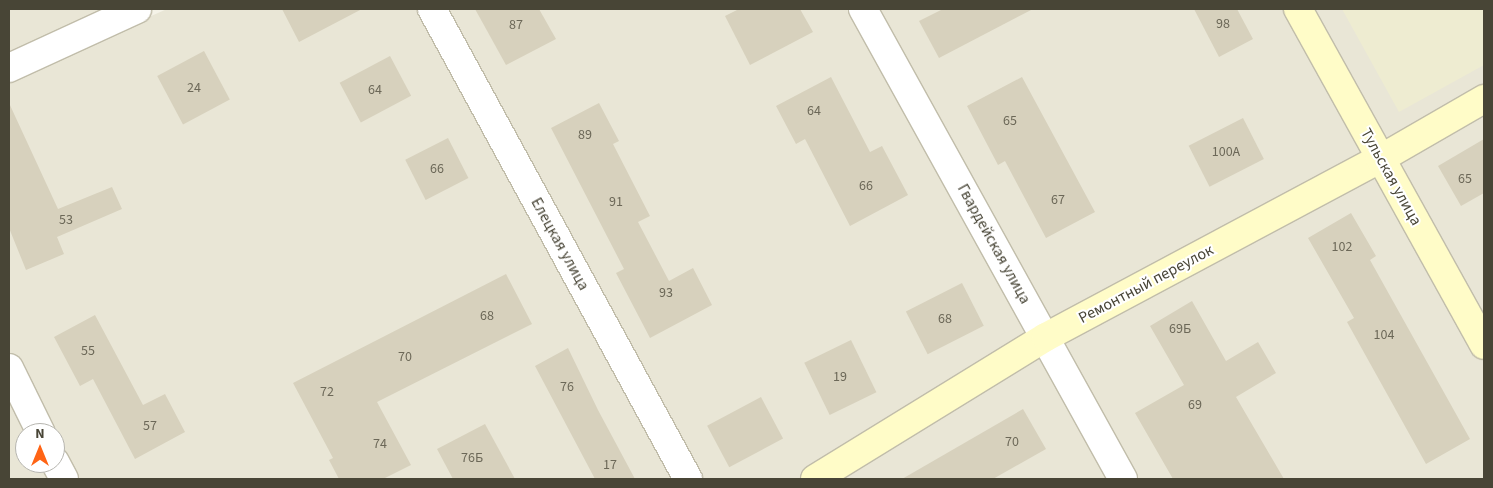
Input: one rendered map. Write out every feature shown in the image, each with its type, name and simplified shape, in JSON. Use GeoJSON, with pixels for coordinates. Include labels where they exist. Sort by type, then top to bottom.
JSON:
{"type":"FeatureCollection","features":[{"type":"Feature","properties":{"kind":"main road","name":"Тульская улица"},"geometry":{"type":"LineString","coordinates":[[1298,9],[1484,345]]}},
{"type":"Feature","properties":{"kind":"main road","name":"Ремонтный переулок"},"geometry":{"type":"LineString","coordinates":[[815,479],[1046,337],[1380,158],[1484,99]]}},
{"type":"Feature","properties":{"kind":"street"},"geometry":{"type":"LineString","coordinates":[[9,68],[136,9]]}},
{"type":"Feature","properties":{"kind":"street","name":"Елецкая улица"},"geometry":{"type":"LineString","coordinates":[[432,9],[688,479]]}},
{"type":"Feature","properties":{"kind":"street","name":"Гвардейская улица"},"geometry":{"type":"LineString","coordinates":[[863,9],[1123,479]]}},
{"type":"Feature","properties":{"kind":"street"},"geometry":{"type":"LineString","coordinates":[[9,368],[36,423]]}},
{"type":"Feature","properties":{"kind":"shaded area"},"geometry":{"type":"Polygon","coordinates":[[[9,9],[119,9],[9,61],[9,9]]]}},
{"type":"Feature","properties":{"kind":"shaded area"},"geometry":{"type":"Polygon","coordinates":[[[167,9],[1484,9],[1484,479],[9,479],[9,79],[167,9]]]}},
{"type":"Feature","properties":{"kind":"shaded area"},"geometry":{"type":"Polygon","coordinates":[[[1342,9],[1484,9],[1484,65],[1399,112],[1342,9]]]}},
{"type":"Feature","properties":{"kind":"building"},"geometry":{"type":"Polygon","coordinates":[[[282,9],[362,9],[299,42],[282,9]]]}},
{"type":"Feature","properties":{"kind":"building"},"geometry":{"type":"Polygon","coordinates":[[[475,9],[539,9],[556,39],[506,65],[475,9]]]}},
{"type":"Feature","properties":{"kind":"building"},"geometry":{"type":"Polygon","coordinates":[[[739,9],[800,9],[813,32],[750,65],[725,16],[739,9]]]}},
{"type":"Feature","properties":{"kind":"building"},"geometry":{"type":"Polygon","coordinates":[[[943,9],[1033,9],[939,58],[919,21],[943,9]]]}},
{"type":"Feature","properties":{"kind":"building"},"geometry":{"type":"Polygon","coordinates":[[[1194,9],[1237,9],[1253,39],[1219,57],[1194,9]]]}},
{"type":"Feature","properties":{"kind":"building"},"geometry":{"type":"Polygon","coordinates":[[[204,51],[230,100],[183,124],[157,76],[204,51]]]}},
{"type":"Feature","properties":{"kind":"building"},"geometry":{"type":"Polygon","coordinates":[[[390,56],[411,96],[361,122],[340,83],[390,56]]]}},
{"type":"Feature","properties":{"kind":"building"},"geometry":{"type":"Polygon","coordinates":[[[831,77],[870,152],[882,146],[908,195],[850,226],[805,139],[796,144],[776,106],[831,77]]]}},
{"type":"Feature","properties":{"kind":"building"},"geometry":{"type":"Polygon","coordinates":[[[1022,77],[1095,212],[1046,238],[1005,161],[998,165],[967,106],[1022,77]]]}},
{"type":"Feature","properties":{"kind":"building"},"geometry":{"type":"Polygon","coordinates":[[[9,103],[58,209],[112,187],[122,209],[57,237],[64,254],[26,270],[9,228],[9,103]]]}},
{"type":"Feature","properties":{"kind":"building"},"geometry":{"type":"Polygon","coordinates":[[[599,103],[619,141],[613,144],[650,216],[638,222],[669,281],[693,268],[712,305],[650,338],[616,273],[624,269],[551,128],[599,103]]]}},
{"type":"Feature","properties":{"kind":"building"},"geometry":{"type":"Polygon","coordinates":[[[1243,118],[1264,159],[1210,187],[1189,146],[1243,118]]]}},
{"type":"Feature","properties":{"kind":"building"},"geometry":{"type":"Polygon","coordinates":[[[448,138],[468,178],[426,200],[405,160],[448,138]]]}},
{"type":"Feature","properties":{"kind":"building"},"geometry":{"type":"Polygon","coordinates":[[[1484,139],[1484,193],[1461,206],[1438,166],[1484,139]]]}},
{"type":"Feature","properties":{"kind":"building"},"geometry":{"type":"Polygon","coordinates":[[[1351,213],[1376,256],[1370,260],[1470,439],[1426,464],[1347,322],[1354,318],[1308,238],[1351,213]]]}},
{"type":"Feature","properties":{"kind":"building"},"geometry":{"type":"Polygon","coordinates":[[[506,274],[532,324],[377,402],[411,465],[383,479],[339,479],[329,460],[333,458],[293,383],[506,274]]]}},
{"type":"Feature","properties":{"kind":"building"},"geometry":{"type":"Polygon","coordinates":[[[962,283],[984,326],[928,354],[906,312],[962,283]]]}},
{"type":"Feature","properties":{"kind":"building"},"geometry":{"type":"Polygon","coordinates":[[[1192,301],[1226,361],[1258,342],[1276,373],[1236,397],[1284,479],[1173,479],[1135,413],[1184,385],[1150,326],[1192,301]]]}},
{"type":"Feature","properties":{"kind":"building"},"geometry":{"type":"Polygon","coordinates":[[[95,315],[143,405],[165,394],[185,432],[135,459],[93,379],[80,386],[54,337],[95,315]]]}},
{"type":"Feature","properties":{"kind":"building"},"geometry":{"type":"Polygon","coordinates":[[[851,340],[876,392],[830,415],[804,363],[851,340]]]}},
{"type":"Feature","properties":{"kind":"building"},"geometry":{"type":"Polygon","coordinates":[[[568,348],[598,410],[635,479],[595,479],[535,366],[568,348]]]}},
{"type":"Feature","properties":{"kind":"building"},"geometry":{"type":"Polygon","coordinates":[[[761,397],[783,438],[729,467],[707,426],[761,397]]]}},
{"type":"Feature","properties":{"kind":"building"},"geometry":{"type":"Polygon","coordinates":[[[1023,409],[1046,449],[993,479],[902,479],[1023,409]]]}},
{"type":"Feature","properties":{"kind":"building"},"geometry":{"type":"Polygon","coordinates":[[[485,424],[515,479],[453,479],[437,449],[485,424]]]}}]}
